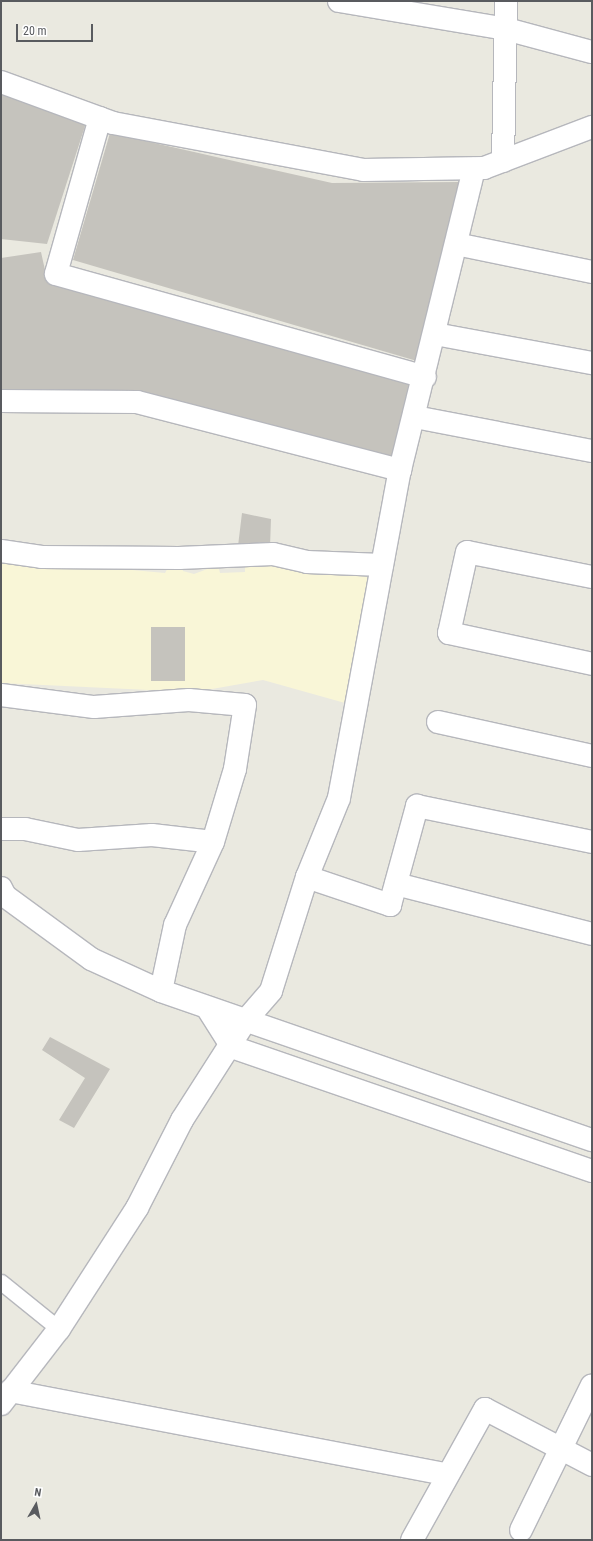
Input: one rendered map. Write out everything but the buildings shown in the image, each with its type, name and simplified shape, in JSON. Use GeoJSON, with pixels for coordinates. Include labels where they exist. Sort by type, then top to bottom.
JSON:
{"type":"FeatureCollection","features":[{"type":"Feature","properties":{"kind":"street"},"geometry":{"type":"LineString","coordinates":[[339,1],[506,29],[592,52]]}},
{"type":"Feature","properties":{"kind":"street"},"geometry":{"type":"LineString","coordinates":[[503,161],[506,1]]}},
{"type":"Feature","properties":{"kind":"street"},"geometry":{"type":"LineString","coordinates":[[1,82],[100,118],[363,170],[474,169],[503,161],[592,127]]}},
{"type":"Feature","properties":{"kind":"street"},"geometry":{"type":"LineString","coordinates":[[100,118],[56,274],[425,377]]}},
{"type":"Feature","properties":{"kind":"street"},"geometry":{"type":"LineString","coordinates":[[447,1474],[5,1397],[59,1329],[137,1208],[182,1120],[232,1047],[246,1020],[271,991],[307,877],[339,798],[400,470],[425,377],[474,169]]}},
{"type":"Feature","properties":{"kind":"street"},"geometry":{"type":"LineString","coordinates":[[456,244],[592,272]]}},
{"type":"Feature","properties":{"kind":"street"},"geometry":{"type":"LineString","coordinates":[[435,334],[592,363]]}},
{"type":"Feature","properties":{"kind":"street"},"geometry":{"type":"LineString","coordinates":[[1,401],[137,402],[400,470]]}},
{"type":"Feature","properties":{"kind":"street"},"geometry":{"type":"LineString","coordinates":[[415,417],[592,451]]}},
{"type":"Feature","properties":{"kind":"street"},"geometry":{"type":"LineString","coordinates":[[1,551],[42,557],[149,558],[273,554],[307,562],[382,565]]}},
{"type":"Feature","properties":{"kind":"street"},"geometry":{"type":"LineString","coordinates":[[592,576],[467,552],[449,633],[592,664]]}},
{"type":"Feature","properties":{"kind":"street"},"geometry":{"type":"LineString","coordinates":[[1,696],[94,707],[189,700],[245,705],[235,769],[213,842],[176,925],[161,991]]}},
{"type":"Feature","properties":{"kind":"street"},"geometry":{"type":"LineString","coordinates":[[438,722],[592,756]]}},
{"type":"Feature","properties":{"kind":"street"},"geometry":{"type":"LineString","coordinates":[[307,877],[390,905],[417,806],[592,842]]}},
{"type":"Feature","properties":{"kind":"street"},"geometry":{"type":"LineString","coordinates":[[1,829],[25,829],[78,840],[152,835],[213,842]]}},
{"type":"Feature","properties":{"kind":"street"},"geometry":{"type":"LineString","coordinates":[[396,884],[592,934]]}},
{"type":"Feature","properties":{"kind":"street"},"geometry":{"type":"LineString","coordinates":[[1,888],[5,896],[92,959],[161,991],[208,1009],[246,1020],[592,1140]]}},
{"type":"Feature","properties":{"kind":"street"},"geometry":{"type":"LineString","coordinates":[[208,1009],[232,1047],[592,1171]]}},
{"type":"Feature","properties":{"kind":"street"},"geometry":{"type":"LineString","coordinates":[[521,1530],[592,1385]]}},
{"type":"Feature","properties":{"kind":"street"},"geometry":{"type":"LineString","coordinates":[[412,1540],[447,1474],[485,1409],[592,1465]]}},
{"type":"Feature","properties":{"kind":"lane"},"geometry":{"type":"LineString","coordinates":[[1,1282],[59,1329]]}},
{"type":"Feature","properties":{"kind":"shaded area"},"geometry":{"type":"Polygon","coordinates":[[[1,558],[165,573],[169,566],[182,566],[183,571],[194,574],[218,565],[220,573],[245,572],[245,565],[263,562],[374,571],[355,670],[345,703],[263,680],[212,689],[149,690],[1,683],[1,558]]]}}]}
